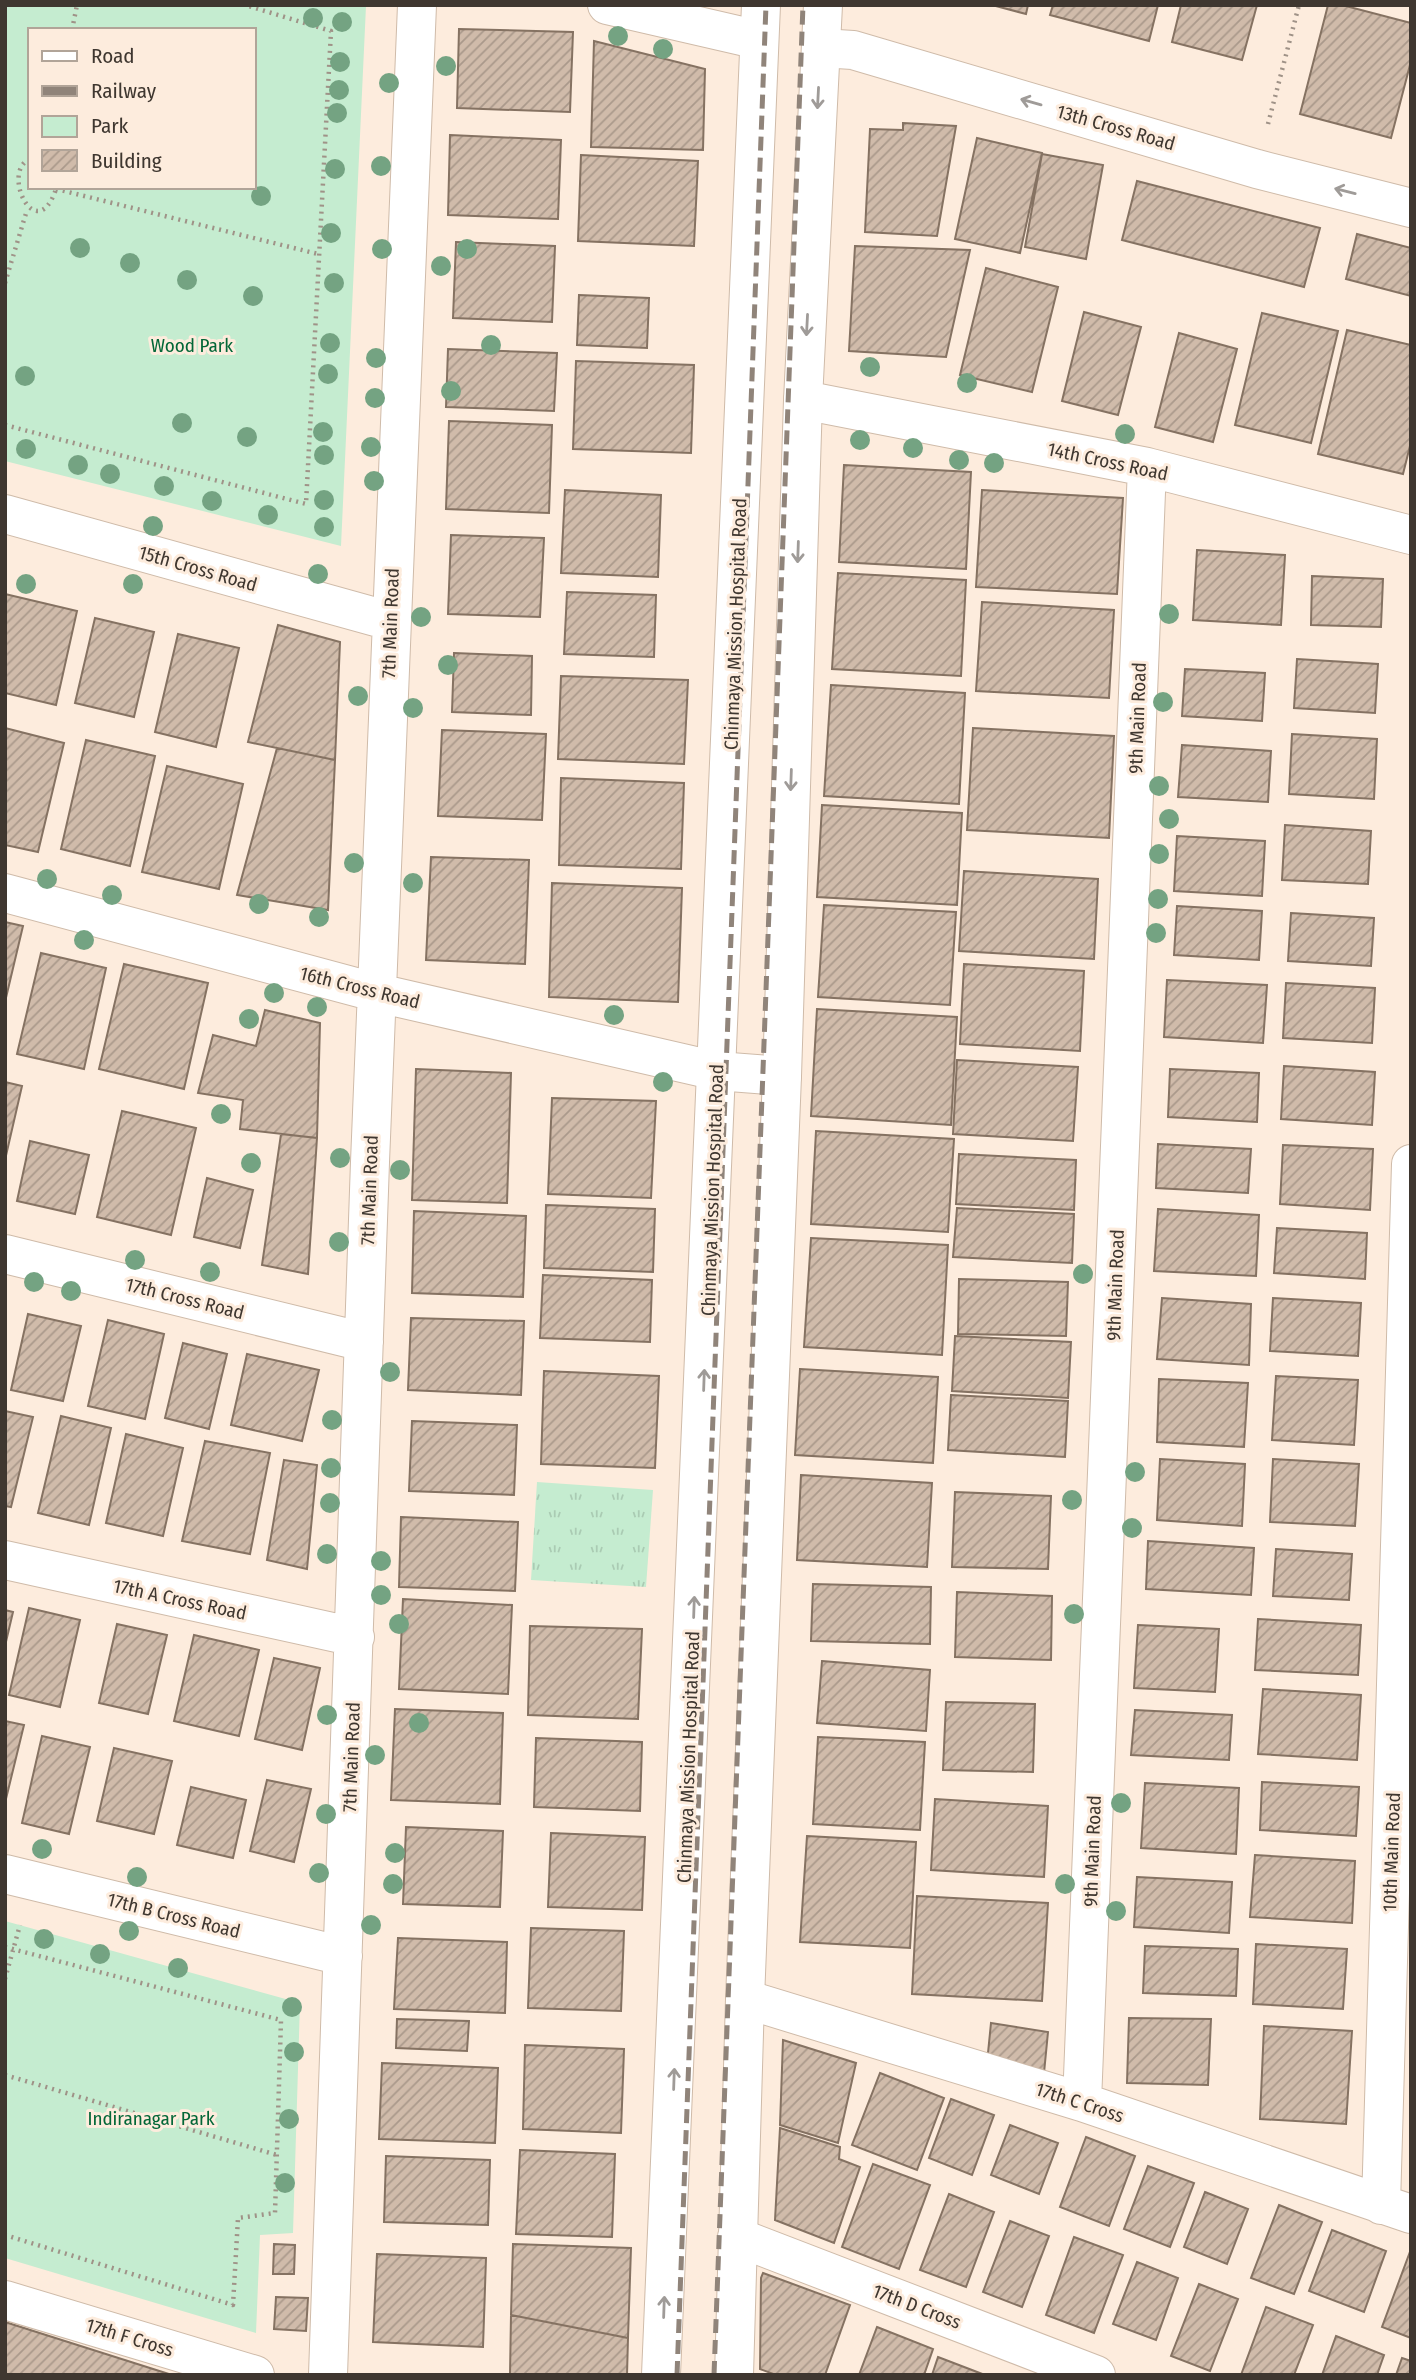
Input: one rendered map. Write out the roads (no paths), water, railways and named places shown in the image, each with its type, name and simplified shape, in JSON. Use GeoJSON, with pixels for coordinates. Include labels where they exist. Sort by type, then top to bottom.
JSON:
{"type":"FeatureCollection","features":[{"type":"Feature","properties":{"kind":"street","name":"7th Main Road"},"geometry":{"type":"LineString","coordinates":[[328,2375],[390,621],[417,5]]}},
{"type":"Feature","properties":{"kind":"street"},"geometry":{"type":"LineString","coordinates":[[607,5],[760,22]]}},
{"type":"Feature","properties":{"kind":"street"},"geometry":{"type":"LineString","coordinates":[[734,2375],[782,1076],[803,400],[823,5]]}},
{"type":"Feature","properties":{"kind":"street","name":"Chinmaya Mission Hospital Road"},"geometry":{"type":"LineString","coordinates":[[662,2375],[760,22]]}},
{"type":"Feature","properties":{"kind":"street","name":"13th Cross Road"},"geometry":{"type":"LineString","coordinates":[[821,48],[853,50],[1256,169],[1411,208]]}},
{"type":"Feature","properties":{"kind":"street","name":"14th Cross Road"},"geometry":{"type":"LineString","coordinates":[[803,400],[1147,467],[1411,535]]}},
{"type":"Feature","properties":{"kind":"street","name":"9th Main Road"},"geometry":{"type":"LineString","coordinates":[[1082,2102],[1147,467]]}},
{"type":"Feature","properties":{"kind":"street","name":"15th Cross Road"},"geometry":{"type":"LineString","coordinates":[[5,514],[390,621]]}},
{"type":"Feature","properties":{"kind":"street","name":"16th Cross Road"},"geometry":{"type":"LineString","coordinates":[[5,892],[378,993],[717,1071],[782,1076]]}},
{"type":"Feature","properties":{"kind":"street","name":"10th Main Road"},"geometry":{"type":"LineString","coordinates":[[1396,2209],[1411,1164]]}},
{"type":"Feature","properties":{"kind":"street","name":"17th Cross Road"},"geometry":{"type":"LineString","coordinates":[[5,1254],[364,1342]]}},
{"type":"Feature","properties":{"kind":"street","name":"17th A Cross Road"},"geometry":{"type":"LineString","coordinates":[[5,1560],[355,1637]]}},
{"type":"Feature","properties":{"kind":"street","name":"17th B Cross Road"},"geometry":{"type":"LineString","coordinates":[[19,1877],[343,1956]]}},
{"type":"Feature","properties":{"kind":"street","name":"17th C Cross"},"geometry":{"type":"LineString","coordinates":[[746,1999],[1082,2102],[1396,2209]]}},
{"type":"Feature","properties":{"kind":"street","name":"17th D Cross"},"geometry":{"type":"LineString","coordinates":[[737,2238],[1096,2375]]}},
{"type":"Feature","properties":{"kind":"street","name":"17th F Cross"},"geometry":{"type":"LineString","coordinates":[[5,2300],[255,2375]]}},
{"type":"Feature","properties":{"kind":"railway"},"geometry":{"type":"LineString","coordinates":[[677,2375],[766,5]]}},
{"type":"Feature","properties":{"kind":"railway"},"geometry":{"type":"LineString","coordinates":[[714,2375],[803,5]]}},
{"type":"Feature","properties":{"kind":"park label","name":"Wood Park"},"geometry":{"type":"Point","coordinates":[192,345]}},
{"type":"Feature","properties":{"kind":"park label","name":"Indiranagar Park"},"geometry":{"type":"Point","coordinates":[151,2118]}}]}
